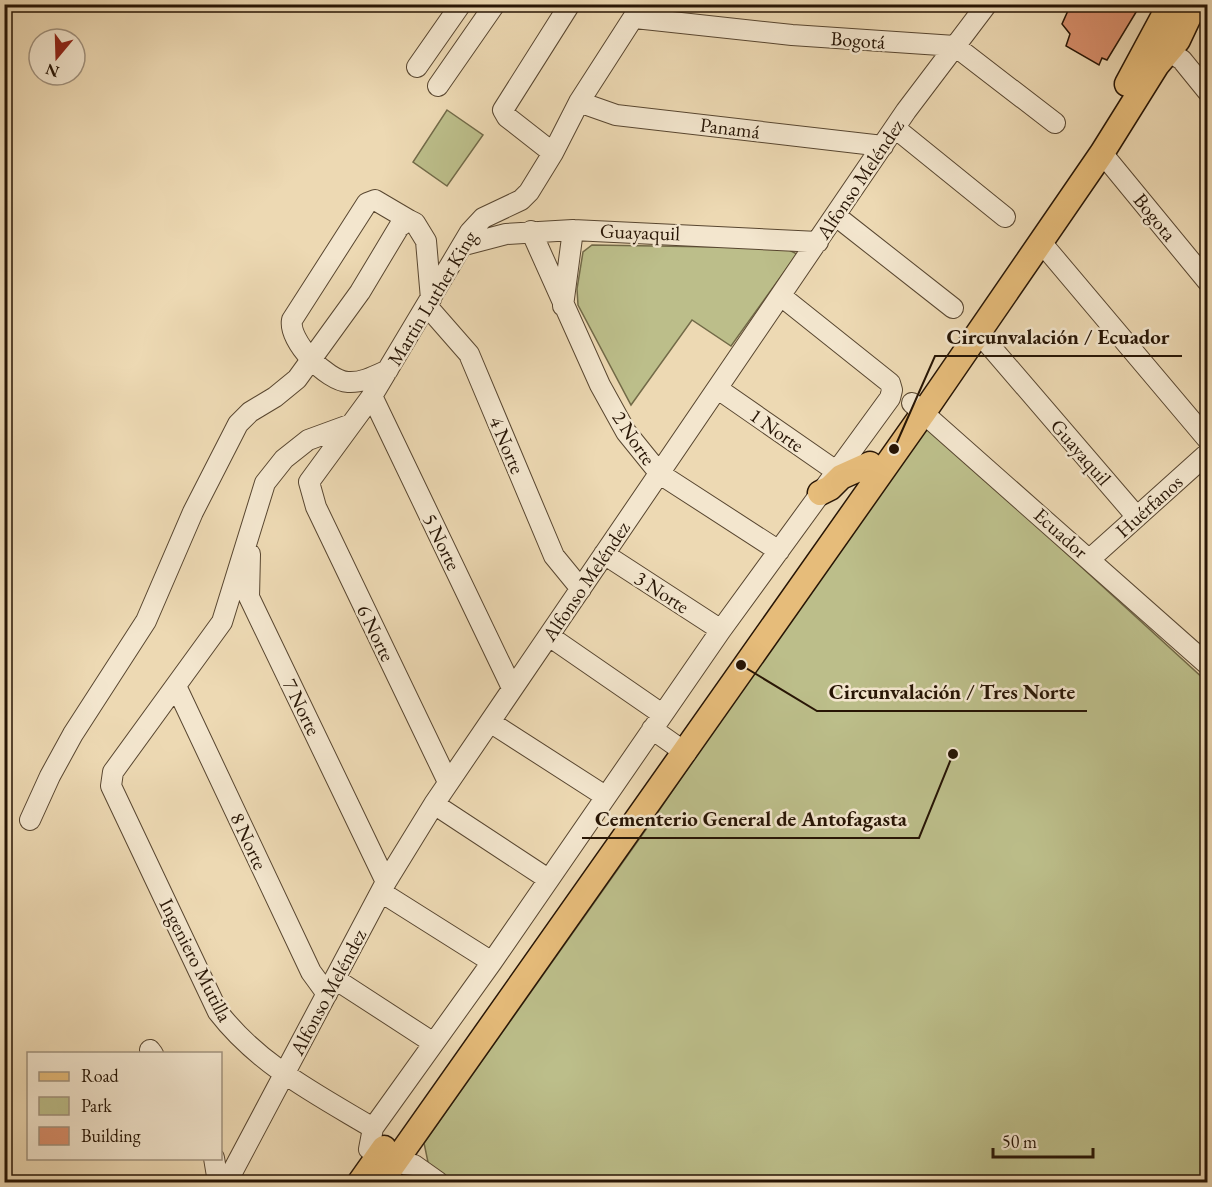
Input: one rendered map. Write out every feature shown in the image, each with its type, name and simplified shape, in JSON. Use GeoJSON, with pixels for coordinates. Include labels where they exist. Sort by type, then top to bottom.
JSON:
{"type":"FeatureCollection","features":[{"type":"Feature","properties":{"kind":"main road"},"geometry":{"type":"LineString","coordinates":[[360,1182],[384,1167],[679,748],[910,402],[978,332],[1102,153],[1157,65],[1170,4]]}},
{"type":"Feature","properties":{"kind":"main road"},"geometry":{"type":"LineString","coordinates":[[679,748],[910,402],[1161,45],[1195,4]]}},
{"type":"Feature","properties":{"kind":"main road"},"geometry":{"type":"LineString","coordinates":[[820,493],[830,488],[841,477],[870,464]]}},
{"type":"Feature","properties":{"kind":"street"},"geometry":{"type":"LineString","coordinates":[[417,67],[461,4]]}},
{"type":"Feature","properties":{"kind":"street"},"geometry":{"type":"LineString","coordinates":[[438,86],[495,4]]}},
{"type":"Feature","properties":{"kind":"street"},"geometry":{"type":"LineString","coordinates":[[553,153],[507,117],[503,110],[570,4]]}},
{"type":"Feature","properties":{"kind":"street","name":"Alfonso Meléndez"},"geometry":{"type":"LineString","coordinates":[[227,1182],[383,887],[448,782],[895,128],[987,4]]}},
{"type":"Feature","properties":{"kind":"street","name":"Martin Luther King"},"geometry":{"type":"LineString","coordinates":[[309,483],[372,396],[470,232],[483,218],[521,200],[553,153],[579,102],[638,11]]}},
{"type":"Feature","properties":{"kind":"street","name":"Bogotá"},"geometry":{"type":"LineString","coordinates":[[638,11],[792,35],[955,46]]}},
{"type":"Feature","properties":{"kind":"street"},"geometry":{"type":"LineString","coordinates":[[1161,45],[1208,92]]}},
{"type":"Feature","properties":{"kind":"street"},"geometry":{"type":"LineString","coordinates":[[955,46],[1055,123]]}},
{"type":"Feature","properties":{"kind":"street","name":"Panamá"},"geometry":{"type":"LineString","coordinates":[[579,102],[616,115],[883,146]]}},
{"type":"Feature","properties":{"kind":"street"},"geometry":{"type":"LineString","coordinates":[[895,128],[1005,217]]}},
{"type":"Feature","properties":{"kind":"street","name":"Bogota"},"geometry":{"type":"LineString","coordinates":[[1102,153],[1208,282]]}},
{"type":"Feature","properties":{"kind":"street"},"geometry":{"type":"LineString","coordinates":[[388,370],[361,381],[347,382],[335,379],[311,358],[292,333],[292,320],[365,205],[370,201],[375,200],[416,223],[422,231],[426,241],[429,303]]}},
{"type":"Feature","properties":{"kind":"street"},"geometry":{"type":"LineString","coordinates":[[836,216],[953,308]]}},
{"type":"Feature","properties":{"kind":"street"},"geometry":{"type":"LineString","coordinates":[[30,820],[73,734],[146,621],[193,512],[238,424],[249,412],[275,397],[297,379],[360,292],[399,227],[409,220]]}},
{"type":"Feature","properties":{"kind":"street"},"geometry":{"type":"LineString","coordinates":[[562,306],[573,230]]}},
{"type":"Feature","properties":{"kind":"street","name":"Guayaquil"},"geometry":{"type":"LineString","coordinates":[[464,245],[531,231],[573,230],[819,242]]}},
{"type":"Feature","properties":{"kind":"street","name":"2 Norte"},"geometry":{"type":"LineString","coordinates":[[531,231],[562,306],[600,385],[626,432],[660,474],[779,551]]}},
{"type":"Feature","properties":{"kind":"street"},"geometry":{"type":"LineString","coordinates":[[1040,242],[1208,440]]}},
{"type":"Feature","properties":{"kind":"street","name":"Ecuador"},"geometry":{"type":"LineString","coordinates":[[781,296],[890,383],[1208,665]]}},
{"type":"Feature","properties":{"kind":"street","name":"4 Norte"},"geometry":{"type":"LineString","coordinates":[[429,303],[469,354],[554,556],[581,589]]}},
{"type":"Feature","properties":{"kind":"street","name":"Guayaquil"},"geometry":{"type":"LineString","coordinates":[[978,332],[1137,517]]}},
{"type":"Feature","properties":{"kind":"street","name":"1 Norte"},"geometry":{"type":"LineString","coordinates":[[718,389],[836,471]]}},
{"type":"Feature","properties":{"kind":"street","name":"5 Norte"},"geometry":{"type":"LineString","coordinates":[[372,396],[513,688]]}},
{"type":"Feature","properties":{"kind":"street"},"geometry":{"type":"LineString","coordinates":[[438,1182],[414,1165],[384,1167],[369,1149],[373,1128],[432,1042],[492,962],[721,630],[836,471],[890,398],[910,402]]}},
{"type":"Feature","properties":{"kind":"street"},"geometry":{"type":"LineString","coordinates":[[176,686],[222,622],[265,483],[284,459],[308,440],[350,425]]}},
{"type":"Feature","properties":{"kind":"street","name":"Huérfanos"},"geometry":{"type":"LineString","coordinates":[[1090,559],[1208,453]]}},
{"type":"Feature","properties":{"kind":"street","name":"6 Norte"},"geometry":{"type":"LineString","coordinates":[[309,483],[316,507],[448,782]]}},
{"type":"Feature","properties":{"kind":"street","name":"7 Norte"},"geometry":{"type":"LineString","coordinates":[[251,524],[249,597],[383,887]]}},
{"type":"Feature","properties":{"kind":"street","name":"3 Norte"},"geometry":{"type":"LineString","coordinates":[[604,554],[721,630]]}},
{"type":"Feature","properties":{"kind":"street"},"geometry":{"type":"LineString","coordinates":[[549,636],[657,722],[679,748]]}},
{"type":"Feature","properties":{"kind":"street","name":"Ingeniero Mutilla"},"geometry":{"type":"LineString","coordinates":[[176,686],[113,772],[111,786],[218,1012],[251,1049],[284,1075],[373,1128]]}},
{"type":"Feature","properties":{"kind":"street","name":"8 Norte"},"geometry":{"type":"LineString","coordinates":[[176,686],[311,972],[331,986],[432,1042]]}},
{"type":"Feature","properties":{"kind":"street"},"geometry":{"type":"LineString","coordinates":[[490,722],[605,796]]}},
{"type":"Feature","properties":{"kind":"street"},"geometry":{"type":"LineString","coordinates":[[434,804],[548,879]]}},
{"type":"Feature","properties":{"kind":"street"},"geometry":{"type":"LineString","coordinates":[[383,887],[492,962]]}},
{"type":"Feature","properties":{"kind":"street"},"geometry":{"type":"LineString","coordinates":[[214,1160],[218,1182]]}},
{"type":"Feature","properties":{"kind":"green space"},"geometry":{"type":"Polygon","coordinates":[[[447,110],[483,135],[447,186],[413,162],[447,110]]]}},
{"type":"Feature","properties":{"kind":"green space"},"geometry":{"type":"Polygon","coordinates":[[[592,245],[785,248],[797,254],[731,346],[692,320],[631,405],[578,305],[577,289],[583,252],[592,245]]]}},
{"type":"Feature","properties":{"kind":"green space"},"geometry":{"type":"Polygon","coordinates":[[[924,423],[1204,679],[1207,677],[1207,1182],[454,1182],[430,1172],[424,1143],[647,828],[924,423]]]}},
{"type":"Feature","properties":{"kind":"building"},"geometry":{"type":"Polygon","coordinates":[[[1071,4],[1141,4],[1107,60],[1102,58],[1099,65],[1066,46],[1070,34],[1062,24],[1071,4]]]}},
{"type":"Feature","properties":{"kind":"place","name":"Circunvalación / Ecuador"},"geometry":{"type":"Point","coordinates":[894,449]}},
{"type":"Feature","properties":{"kind":"place","name":"Circunvalación / Tres Norte"},"geometry":{"type":"Point","coordinates":[741,665]}},
{"type":"Feature","properties":{"kind":"place","name":"Cementerio General de Antofagasta"},"geometry":{"type":"Point","coordinates":[953,754]}}]}
